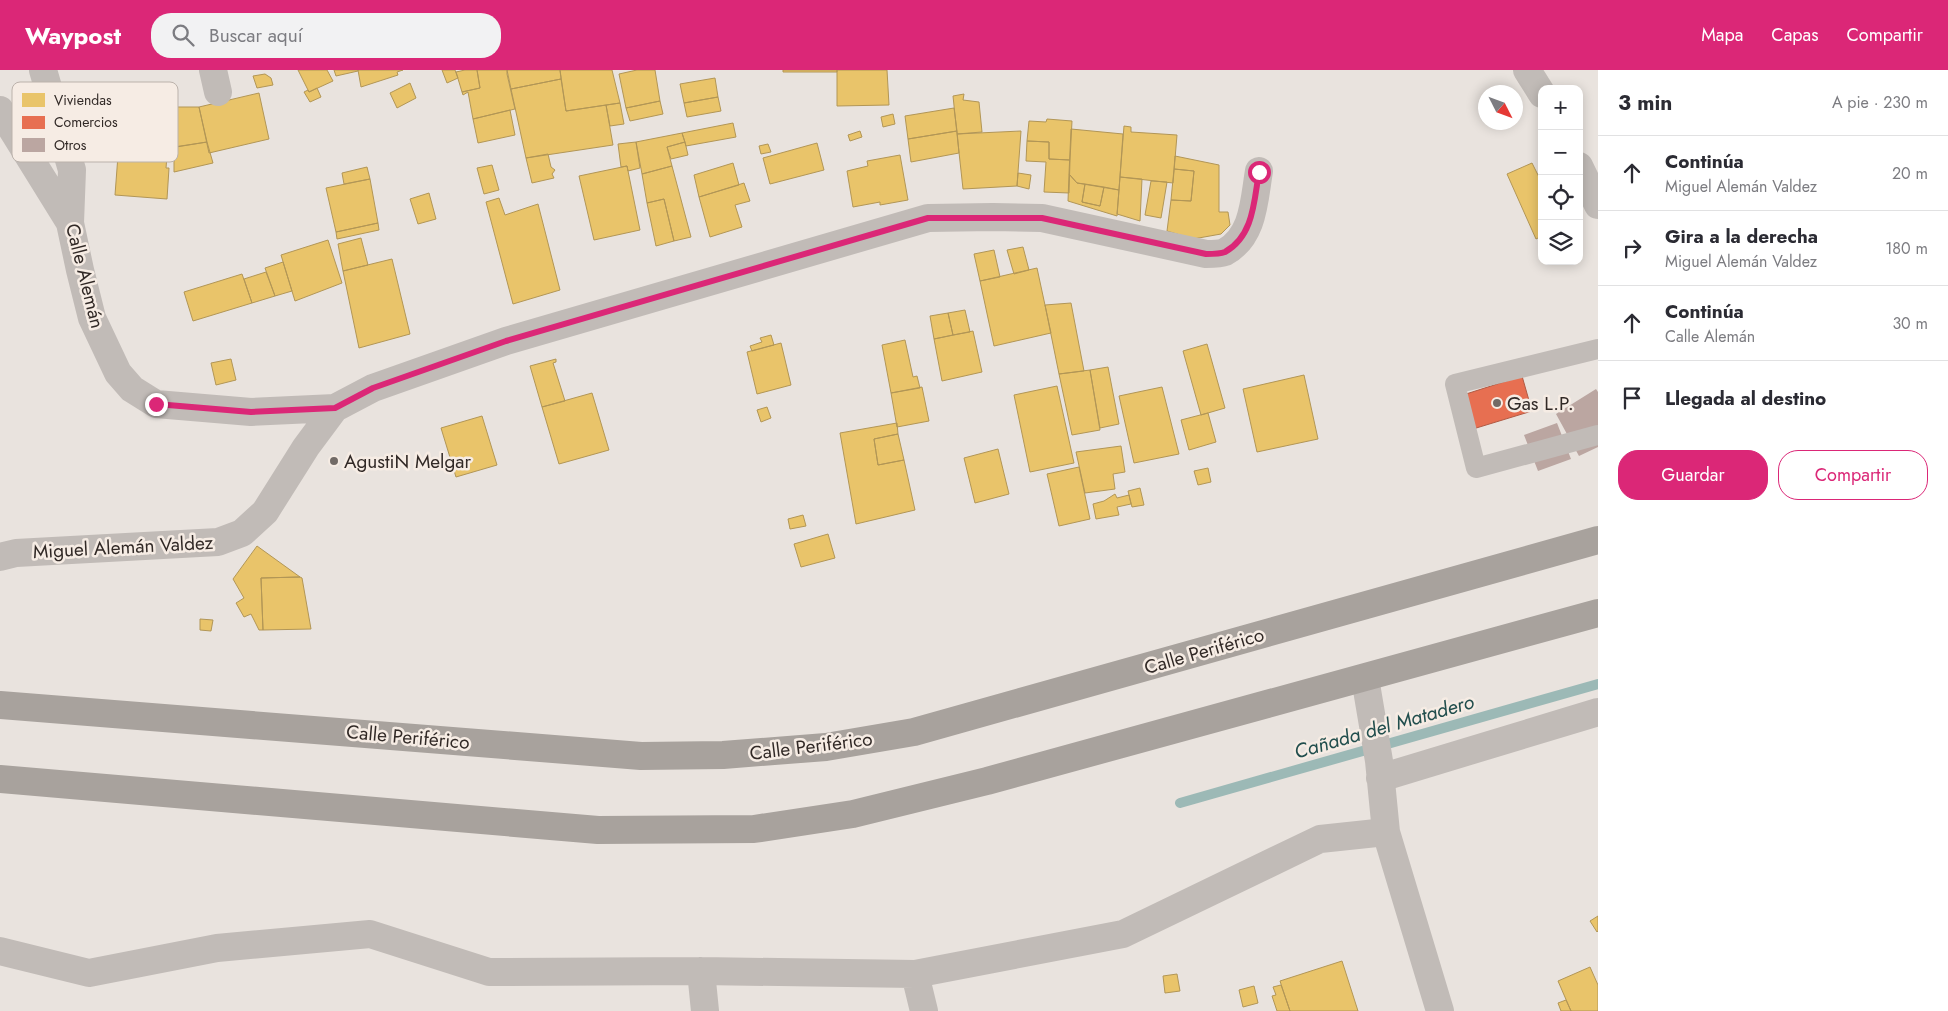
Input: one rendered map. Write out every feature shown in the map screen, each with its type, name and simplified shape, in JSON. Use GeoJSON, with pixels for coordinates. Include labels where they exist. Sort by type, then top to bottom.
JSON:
{"type":"FeatureCollection","features":[{"type":"Feature","properties":{"kind":"highway","name":"Calle Periférico"},"geometry":{"type":"LineString","coordinates":[[0,705],[641,756],[723,755],[826,747],[914,732],[1598,540]]}},
{"type":"Feature","properties":{"kind":"highway"},"geometry":{"type":"LineString","coordinates":[[0,779],[598,830],[754,829],[853,814],[968,786],[1598,613]]}},
{"type":"Feature","properties":{"kind":"street"},"geometry":{"type":"LineString","coordinates":[[1527,70],[1538,88]]}},
{"type":"Feature","properties":{"kind":"street"},"geometry":{"type":"LineString","coordinates":[[0,110],[12,129]]}},
{"type":"Feature","properties":{"kind":"street"},"geometry":{"type":"LineString","coordinates":[[32,162],[70,223]]}},
{"type":"Feature","properties":{"kind":"street","name":"Calle Alemán"},"geometry":{"type":"LineString","coordinates":[[70,162],[72,170],[70,223],[92,318],[118,373],[132,389],[156,404],[251,412],[335,408]]}},
{"type":"Feature","properties":{"kind":"street","name":"Miguel Alemán Valdez"},"geometry":{"type":"LineString","coordinates":[[0,557],[16,553],[218,542],[242,533],[265,512],[306,447],[335,408],[373,388],[506,341],[928,218],[1042,218],[1206,254],[1224,253],[1239,241],[1251,222],[1259,172]]}},
{"type":"Feature","properties":{"kind":"street"},"geometry":{"type":"LineString","coordinates":[[1583,174],[1598,205]]}},
{"type":"Feature","properties":{"kind":"street"},"geometry":{"type":"LineString","coordinates":[[1364,678],[1380,769],[1386,832],[1440,1011]]}},
{"type":"Feature","properties":{"kind":"street"},"geometry":{"type":"LineString","coordinates":[[1380,769],[1598,712]]}},
{"type":"Feature","properties":{"kind":"street"},"geometry":{"type":"LineString","coordinates":[[0,951],[89,973],[217,948],[370,934],[489,972],[701,971],[916,974],[1123,934],[1320,839],[1386,832]]}},
{"type":"Feature","properties":{"kind":"street"},"geometry":{"type":"LineString","coordinates":[[701,971],[705,1011]]}},
{"type":"Feature","properties":{"kind":"street"},"geometry":{"type":"LineString","coordinates":[[916,974],[924,1011]]}},
{"type":"Feature","properties":{"kind":"lane"},"geometry":{"type":"LineString","coordinates":[[1598,349],[1455,384],[1476,468],[1598,436]]}},
{"type":"Feature","properties":{"kind":"building: Viviendas"},"geometry":{"type":"Polygon","coordinates":[[[298,70],[327,70],[333,81],[309,92],[298,70]]]}},
{"type":"Feature","properties":{"kind":"building: Viviendas"},"geometry":{"type":"Polygon","coordinates":[[[334,70],[358,70],[358,71],[336,76],[334,70]]]}},
{"type":"Feature","properties":{"kind":"building: Viviendas"},"geometry":{"type":"Polygon","coordinates":[[[358,70],[403,70],[397,72],[398,75],[361,87],[358,70]]]}},
{"type":"Feature","properties":{"kind":"building: Viviendas"},"geometry":{"type":"Polygon","coordinates":[[[442,70],[455,70],[458,78],[447,83],[442,70]]]}},
{"type":"Feature","properties":{"kind":"building: Viviendas"},"geometry":{"type":"Polygon","coordinates":[[[477,70],[480,88],[462,92],[456,72],[477,70]]]}},
{"type":"Feature","properties":{"kind":"building: Viviendas"},"geometry":{"type":"Polygon","coordinates":[[[477,70],[507,70],[515,109],[473,119],[468,92],[463,95],[462,92],[480,88],[477,70]]]}},
{"type":"Feature","properties":{"kind":"building: Viviendas"},"geometry":{"type":"Polygon","coordinates":[[[507,70],[560,70],[561,79],[511,89],[507,70]]]}},
{"type":"Feature","properties":{"kind":"building: Viviendas"},"geometry":{"type":"Polygon","coordinates":[[[560,70],[612,70],[620,103],[566,111],[560,70]]]}},
{"type":"Feature","properties":{"kind":"building: Viviendas"},"geometry":{"type":"Polygon","coordinates":[[[637,70],[655,70],[660,101],[626,108],[619,74],[637,70]]]}},
{"type":"Feature","properties":{"kind":"building: Viviendas"},"geometry":{"type":"Polygon","coordinates":[[[783,70],[837,70],[837,72],[783,72],[783,70]]]}},
{"type":"Feature","properties":{"kind":"building: Viviendas"},"geometry":{"type":"Polygon","coordinates":[[[837,70],[887,70],[889,105],[837,106],[837,70]]]}},
{"type":"Feature","properties":{"kind":"building: Viviendas"},"geometry":{"type":"Polygon","coordinates":[[[265,74],[271,78],[273,85],[257,88],[253,76],[265,74]]]}},
{"type":"Feature","properties":{"kind":"building: Viviendas"},"geometry":{"type":"Polygon","coordinates":[[[715,78],[718,97],[684,103],[680,84],[715,78]]]}},
{"type":"Feature","properties":{"kind":"building: Viviendas"},"geometry":{"type":"Polygon","coordinates":[[[561,79],[566,111],[606,105],[613,145],[526,158],[511,89],[561,79]]]}},
{"type":"Feature","properties":{"kind":"building: Viviendas"},"geometry":{"type":"Polygon","coordinates":[[[410,83],[416,98],[397,108],[390,93],[410,83]]]}},
{"type":"Feature","properties":{"kind":"building: Viviendas"},"geometry":{"type":"Polygon","coordinates":[[[317,88],[321,97],[310,102],[304,92],[317,88]]]}},
{"type":"Feature","properties":{"kind":"building: Viviendas"},"geometry":{"type":"Polygon","coordinates":[[[259,93],[269,139],[209,153],[199,107],[259,93]]]}},
{"type":"Feature","properties":{"kind":"building: Viviendas"},"geometry":{"type":"Polygon","coordinates":[[[964,94],[963,100],[979,102],[982,132],[957,134],[953,96],[964,94]]]}},
{"type":"Feature","properties":{"kind":"building: Viviendas"},"geometry":{"type":"Polygon","coordinates":[[[718,97],[721,111],[687,117],[684,103],[718,97]]]}},
{"type":"Feature","properties":{"kind":"building: Viviendas"},"geometry":{"type":"Polygon","coordinates":[[[660,101],[663,114],[630,121],[626,108],[660,101]]]}},
{"type":"Feature","properties":{"kind":"building: Viviendas"},"geometry":{"type":"Polygon","coordinates":[[[620,103],[624,124],[610,126],[606,105],[620,103]]]}},
{"type":"Feature","properties":{"kind":"building: Viviendas"},"geometry":{"type":"Polygon","coordinates":[[[178,107],[199,107],[207,142],[178,147],[178,107]]]}},
{"type":"Feature","properties":{"kind":"building: Viviendas"},"geometry":{"type":"Polygon","coordinates":[[[954,108],[957,131],[908,139],[905,116],[954,108]]]}},
{"type":"Feature","properties":{"kind":"building: Viviendas"},"geometry":{"type":"Polygon","coordinates":[[[510,110],[515,135],[478,143],[473,119],[510,110]]]}},
{"type":"Feature","properties":{"kind":"building: Viviendas"},"geometry":{"type":"Polygon","coordinates":[[[893,114],[895,124],[883,127],[881,117],[893,114]]]}},
{"type":"Feature","properties":{"kind":"building: Viviendas"},"geometry":{"type":"Polygon","coordinates":[[[1047,119],[1072,121],[1070,160],[1049,159],[1049,142],[1027,141],[1029,121],[1046,122],[1047,119]]]}},
{"type":"Feature","properties":{"kind":"building: Viviendas"},"geometry":{"type":"Polygon","coordinates":[[[733,123],[736,137],[686,146],[682,133],[733,123]]]}},
{"type":"Feature","properties":{"kind":"building: Viviendas"},"geometry":{"type":"Polygon","coordinates":[[[1124,126],[1131,127],[1131,132],[1177,135],[1173,183],[1120,177],[1124,126]]]}},
{"type":"Feature","properties":{"kind":"building: Viviendas"},"geometry":{"type":"Polygon","coordinates":[[[1071,129],[1123,134],[1119,190],[1077,183],[1069,174],[1071,129]]]}},
{"type":"Feature","properties":{"kind":"building: Viviendas"},"geometry":{"type":"Polygon","coordinates":[[[860,131],[862,137],[850,141],[848,135],[860,131]]]}},
{"type":"Feature","properties":{"kind":"building: Viviendas"},"geometry":{"type":"Polygon","coordinates":[[[957,131],[959,153],[911,162],[908,139],[957,131]]]}},
{"type":"Feature","properties":{"kind":"building: Viviendas"},"geometry":{"type":"Polygon","coordinates":[[[1021,131],[1017,186],[963,189],[957,134],[1021,131]]]}},
{"type":"Feature","properties":{"kind":"building: Viviendas"},"geometry":{"type":"Polygon","coordinates":[[[682,133],[685,142],[667,147],[672,166],[642,174],[636,142],[682,133]]]}},
{"type":"Feature","properties":{"kind":"building: Viviendas"},"geometry":{"type":"Polygon","coordinates":[[[1027,141],[1049,142],[1049,159],[1070,160],[1069,193],[1044,192],[1046,162],[1026,161],[1027,141]]]}},
{"type":"Feature","properties":{"kind":"building: Viviendas"},"geometry":{"type":"Polygon","coordinates":[[[207,142],[213,163],[174,172],[174,162],[178,162],[178,146],[207,142]]]}},
{"type":"Feature","properties":{"kind":"building: Viviendas"},"geometry":{"type":"Polygon","coordinates":[[[636,142],[640,168],[628,171],[627,166],[621,167],[618,144],[636,142]]]}},
{"type":"Feature","properties":{"kind":"building: Viviendas"},"geometry":{"type":"Polygon","coordinates":[[[685,142],[688,155],[671,159],[667,147],[685,142]]]}},
{"type":"Feature","properties":{"kind":"building: Viviendas"},"geometry":{"type":"Polygon","coordinates":[[[817,143],[824,170],[770,184],[763,158],[817,143]]]}},
{"type":"Feature","properties":{"kind":"building: Viviendas"},"geometry":{"type":"Polygon","coordinates":[[[768,144],[771,152],[761,154],[759,146],[768,144]]]}},
{"type":"Feature","properties":{"kind":"building: Viviendas"},"geometry":{"type":"Polygon","coordinates":[[[548,154],[551,167],[555,170],[552,174],[554,178],[532,183],[526,158],[548,154]]]}},
{"type":"Feature","properties":{"kind":"building: Viviendas"},"geometry":{"type":"Polygon","coordinates":[[[900,155],[908,200],[880,205],[880,202],[853,207],[847,171],[868,166],[867,161],[900,155]]]}},
{"type":"Feature","properties":{"kind":"building: Viviendas"},"geometry":{"type":"Polygon","coordinates":[[[1175,156],[1219,165],[1219,212],[1228,212],[1230,225],[1221,234],[1193,239],[1167,231],[1171,200],[1191,201],[1194,171],[1174,169],[1175,156]]]}},
{"type":"Feature","properties":{"kind":"building: Viviendas"},"geometry":{"type":"Polygon","coordinates":[[[117,162],[166,162],[166,168],[169,168],[167,199],[115,195],[117,162]]]}},
{"type":"Feature","properties":{"kind":"building: Viviendas"},"geometry":{"type":"Polygon","coordinates":[[[733,163],[739,185],[699,197],[694,175],[733,163]]]}},
{"type":"Feature","properties":{"kind":"building: Viviendas"},"geometry":{"type":"Polygon","coordinates":[[[1532,163],[1538,175],[1538,238],[1536,239],[1507,174],[1532,163]]]}},
{"type":"Feature","properties":{"kind":"building: Viviendas"},"geometry":{"type":"Polygon","coordinates":[[[492,165],[499,190],[484,194],[477,168],[492,165]]]}},
{"type":"Feature","properties":{"kind":"building: Viviendas"},"geometry":{"type":"Polygon","coordinates":[[[627,166],[640,230],[594,240],[579,176],[627,166]]]}},
{"type":"Feature","properties":{"kind":"building: Viviendas"},"geometry":{"type":"Polygon","coordinates":[[[672,166],[691,237],[674,241],[664,199],[647,203],[642,174],[672,166]]]}},
{"type":"Feature","properties":{"kind":"building: Viviendas"},"geometry":{"type":"Polygon","coordinates":[[[367,167],[370,179],[344,184],[342,173],[367,167]]]}},
{"type":"Feature","properties":{"kind":"building: Viviendas"},"geometry":{"type":"Polygon","coordinates":[[[1174,169],[1194,171],[1191,201],[1171,200],[1174,169]]]}},
{"type":"Feature","properties":{"kind":"building: Viviendas"},"geometry":{"type":"Polygon","coordinates":[[[1018,173],[1031,175],[1029,189],[1017,186],[1018,173]]]}},
{"type":"Feature","properties":{"kind":"building: Viviendas"},"geometry":{"type":"Polygon","coordinates":[[[1069,174],[1077,183],[1085,184],[1082,202],[1100,206],[1104,187],[1119,190],[1117,216],[1068,201],[1069,174]]]}},
{"type":"Feature","properties":{"kind":"building: Viviendas"},"geometry":{"type":"Polygon","coordinates":[[[1120,177],[1142,179],[1140,221],[1117,214],[1120,177]]]}},
{"type":"Feature","properties":{"kind":"building: Viviendas"},"geometry":{"type":"Polygon","coordinates":[[[370,179],[378,223],[336,232],[326,188],[370,179]]]}},
{"type":"Feature","properties":{"kind":"building: Viviendas"},"geometry":{"type":"Polygon","coordinates":[[[1151,181],[1167,182],[1161,218],[1145,215],[1151,181]]]}},
{"type":"Feature","properties":{"kind":"building: Viviendas"},"geometry":{"type":"Polygon","coordinates":[[[744,183],[750,201],[735,205],[742,227],[710,237],[699,197],[744,183]]]}},
{"type":"Feature","properties":{"kind":"building: Viviendas"},"geometry":{"type":"Polygon","coordinates":[[[1085,184],[1104,187],[1100,206],[1082,202],[1085,184]]]}},
{"type":"Feature","properties":{"kind":"building: Viviendas"},"geometry":{"type":"Polygon","coordinates":[[[429,193],[436,219],[418,224],[410,199],[429,193]]]}},
{"type":"Feature","properties":{"kind":"building: Viviendas"},"geometry":{"type":"Polygon","coordinates":[[[499,198],[505,215],[538,204],[560,290],[513,304],[486,202],[499,198]]]}},
{"type":"Feature","properties":{"kind":"building: Viviendas"},"geometry":{"type":"Polygon","coordinates":[[[664,199],[674,241],[656,246],[647,203],[664,199]]]}},
{"type":"Feature","properties":{"kind":"building: Viviendas"},"geometry":{"type":"Polygon","coordinates":[[[378,223],[379,230],[337,239],[336,232],[378,223]]]}},
{"type":"Feature","properties":{"kind":"building: Viviendas"},"geometry":{"type":"Polygon","coordinates":[[[361,238],[368,265],[343,271],[338,244],[361,238]]]}},
{"type":"Feature","properties":{"kind":"building: Viviendas"},"geometry":{"type":"Polygon","coordinates":[[[328,240],[342,283],[295,301],[281,255],[328,240]]]}},
{"type":"Feature","properties":{"kind":"building: Viviendas"},"geometry":{"type":"Polygon","coordinates":[[[1023,247],[1029,270],[1014,274],[1007,250],[1023,247]]]}},
{"type":"Feature","properties":{"kind":"building: Viviendas"},"geometry":{"type":"Polygon","coordinates":[[[994,250],[1000,277],[980,281],[974,254],[994,250]]]}},
{"type":"Feature","properties":{"kind":"building: Viviendas"},"geometry":{"type":"Polygon","coordinates":[[[392,259],[410,334],[359,348],[343,271],[392,259]]]}},
{"type":"Feature","properties":{"kind":"building: Viviendas"},"geometry":{"type":"Polygon","coordinates":[[[283,262],[292,291],[275,296],[265,268],[283,262]]]}},
{"type":"Feature","properties":{"kind":"building: Viviendas"},"geometry":{"type":"Polygon","coordinates":[[[1037,268],[1051,333],[994,346],[980,281],[1037,268]]]}},
{"type":"Feature","properties":{"kind":"building: Viviendas"},"geometry":{"type":"Polygon","coordinates":[[[266,272],[275,296],[252,303],[244,279],[266,272]]]}},
{"type":"Feature","properties":{"kind":"building: Viviendas"},"geometry":{"type":"Polygon","coordinates":[[[242,274],[252,303],[193,321],[184,292],[242,274]]]}},
{"type":"Feature","properties":{"kind":"building: Viviendas"},"geometry":{"type":"Polygon","coordinates":[[[1071,303],[1084,371],[1059,374],[1045,305],[1071,303]]]}},
{"type":"Feature","properties":{"kind":"building: Viviendas"},"geometry":{"type":"Polygon","coordinates":[[[965,310],[970,332],[953,335],[948,313],[965,310]]]}},
{"type":"Feature","properties":{"kind":"building: Viviendas"},"geometry":{"type":"Polygon","coordinates":[[[948,313],[953,335],[934,339],[930,316],[948,313]]]}},
{"type":"Feature","properties":{"kind":"building: Viviendas"},"geometry":{"type":"Polygon","coordinates":[[[973,331],[982,372],[942,381],[934,339],[973,331]]]}},
{"type":"Feature","properties":{"kind":"building: Viviendas"},"geometry":{"type":"Polygon","coordinates":[[[771,335],[774,345],[752,351],[750,346],[762,342],[760,338],[771,335]]]}},
{"type":"Feature","properties":{"kind":"building: Viviendas"},"geometry":{"type":"Polygon","coordinates":[[[905,340],[913,377],[917,376],[920,388],[891,393],[882,345],[905,340]]]}},
{"type":"Feature","properties":{"kind":"building: Viviendas"},"geometry":{"type":"Polygon","coordinates":[[[781,343],[791,385],[757,394],[747,352],[781,343]]]}},
{"type":"Feature","properties":{"kind":"building: Viviendas"},"geometry":{"type":"Polygon","coordinates":[[[1207,344],[1225,408],[1201,415],[1183,351],[1207,344]]]}},
{"type":"Feature","properties":{"kind":"building: Viviendas"},"geometry":{"type":"Polygon","coordinates":[[[231,359],[236,380],[216,385],[211,363],[231,359]]]}},
{"type":"Feature","properties":{"kind":"building: Viviendas"},"geometry":{"type":"Polygon","coordinates":[[[556,359],[556,362],[553,363],[565,401],[542,407],[530,366],[556,359]]]}},
{"type":"Feature","properties":{"kind":"building: Viviendas"},"geometry":{"type":"Polygon","coordinates":[[[1108,367],[1119,424],[1100,428],[1090,370],[1108,367]]]}},
{"type":"Feature","properties":{"kind":"building: Viviendas"},"geometry":{"type":"Polygon","coordinates":[[[1090,370],[1100,430],[1072,435],[1059,374],[1090,370]]]}},
{"type":"Feature","properties":{"kind":"building: Viviendas"},"geometry":{"type":"Polygon","coordinates":[[[1304,375],[1318,439],[1257,452],[1243,389],[1304,375]]]}},
{"type":"Feature","properties":{"kind":"building: Viviendas"},"geometry":{"type":"Polygon","coordinates":[[[1057,386],[1074,463],[1030,472],[1014,395],[1057,386]]]}},
{"type":"Feature","properties":{"kind":"building: Viviendas"},"geometry":{"type":"Polygon","coordinates":[[[922,387],[929,421],[897,427],[891,393],[922,387]]]}},
{"type":"Feature","properties":{"kind":"building: Viviendas"},"geometry":{"type":"Polygon","coordinates":[[[1162,387],[1179,454],[1134,463],[1119,396],[1162,387]]]}},
{"type":"Feature","properties":{"kind":"building: Viviendas"},"geometry":{"type":"Polygon","coordinates":[[[592,393],[609,450],[559,464],[542,407],[592,393]]]}},
{"type":"Feature","properties":{"kind":"building: Viviendas"},"geometry":{"type":"Polygon","coordinates":[[[767,407],[771,418],[761,422],[757,410],[767,407]]]}},
{"type":"Feature","properties":{"kind":"building: Viviendas"},"geometry":{"type":"Polygon","coordinates":[[[1208,413],[1216,442],[1189,450],[1181,420],[1208,413]]]}},
{"type":"Feature","properties":{"kind":"building: Viviendas"},"geometry":{"type":"Polygon","coordinates":[[[482,416],[497,465],[456,477],[441,428],[482,416]]]}},
{"type":"Feature","properties":{"kind":"building: Viviendas"},"geometry":{"type":"Polygon","coordinates":[[[897,423],[898,434],[874,439],[878,465],[904,460],[915,510],[856,524],[840,433],[897,423]]]}},
{"type":"Feature","properties":{"kind":"building: Viviendas"},"geometry":{"type":"Polygon","coordinates":[[[898,434],[904,460],[878,465],[874,439],[898,434]]]}},
{"type":"Feature","properties":{"kind":"building: Viviendas"},"geometry":{"type":"Polygon","coordinates":[[[1121,446],[1125,472],[1113,474],[1115,489],[1085,493],[1076,452],[1121,446]]]}},
{"type":"Feature","properties":{"kind":"building: Viviendas"},"geometry":{"type":"Polygon","coordinates":[[[998,449],[1009,494],[975,503],[964,458],[998,449]]]}},
{"type":"Feature","properties":{"kind":"building: Viviendas"},"geometry":{"type":"Polygon","coordinates":[[[1079,467],[1090,519],[1059,526],[1047,474],[1079,467]]]}},
{"type":"Feature","properties":{"kind":"building: Viviendas"},"geometry":{"type":"Polygon","coordinates":[[[1208,468],[1211,482],[1198,485],[1194,471],[1208,468]]]}},
{"type":"Feature","properties":{"kind":"building: Viviendas"},"geometry":{"type":"Polygon","coordinates":[[[1140,488],[1144,505],[1132,507],[1128,491],[1140,488]]]}},
{"type":"Feature","properties":{"kind":"building: Viviendas"},"geometry":{"type":"Polygon","coordinates":[[[1115,494],[1117,498],[1129,495],[1131,504],[1117,507],[1119,515],[1096,519],[1093,504],[1104,501],[1115,494]]]}},
{"type":"Feature","properties":{"kind":"building: Viviendas"},"geometry":{"type":"Polygon","coordinates":[[[803,515],[806,526],[790,529],[788,519],[803,515]]]}},
{"type":"Feature","properties":{"kind":"building: Viviendas"},"geometry":{"type":"Polygon","coordinates":[[[828,534],[835,558],[801,567],[794,544],[828,534]]]}},
{"type":"Feature","properties":{"kind":"building: Viviendas"},"geometry":{"type":"Polygon","coordinates":[[[257,546],[300,577],[261,578],[263,630],[259,630],[251,614],[244,617],[236,603],[244,598],[233,579],[257,546]]]}},
{"type":"Feature","properties":{"kind":"building: Viviendas"},"geometry":{"type":"Polygon","coordinates":[[[261,578],[302,578],[311,629],[263,630],[261,578]]]}},
{"type":"Feature","properties":{"kind":"building: Viviendas"},"geometry":{"type":"Polygon","coordinates":[[[200,619],[213,620],[211,631],[200,630],[200,619]]]}},
{"type":"Feature","properties":{"kind":"building: Viviendas"},"geometry":{"type":"Polygon","coordinates":[[[1598,916],[1598,931],[1597,932],[1590,921],[1598,916]]]}},
{"type":"Feature","properties":{"kind":"building: Viviendas"},"geometry":{"type":"Polygon","coordinates":[[[1342,961],[1358,1011],[1290,1011],[1280,981],[1342,961]]]}},
{"type":"Feature","properties":{"kind":"building: Viviendas"},"geometry":{"type":"Polygon","coordinates":[[[1590,967],[1598,985],[1598,1011],[1571,1011],[1558,981],[1590,967]]]}},
{"type":"Feature","properties":{"kind":"building: Viviendas"},"geometry":{"type":"Polygon","coordinates":[[[1177,974],[1180,991],[1165,993],[1163,976],[1177,974]]]}},
{"type":"Feature","properties":{"kind":"building: Viviendas"},"geometry":{"type":"Polygon","coordinates":[[[1281,985],[1290,1011],[1277,1011],[1272,996],[1276,995],[1273,987],[1281,985]]]}},
{"type":"Feature","properties":{"kind":"building: Viviendas"},"geometry":{"type":"Polygon","coordinates":[[[1254,986],[1258,1003],[1243,1007],[1239,990],[1254,986]]]}},
{"type":"Feature","properties":{"kind":"building: Viviendas"},"geometry":{"type":"Polygon","coordinates":[[[1566,1000],[1571,1011],[1561,1011],[1558,1003],[1566,1000]]]}},
{"type":"Feature","properties":{"kind":"building: Comercios","name":"Gas L.P."},"geometry":{"type":"Polygon","coordinates":[[[1522,376],[1532,411],[1473,429],[1463,395],[1522,376]]]}},
{"type":"Feature","properties":{"kind":"building: Otros"},"geometry":{"type":"Polygon","coordinates":[[[1596,389],[1598,392],[1598,447],[1579,456],[1556,414],[1596,389]]]}},
{"type":"Feature","properties":{"kind":"building: Otros"},"geometry":{"type":"Polygon","coordinates":[[[1557,423],[1571,459],[1538,471],[1524,435],[1557,423]]]}},
{"type":"Feature","properties":{"kind":"waterway","name":"Cañada del Matadero"},"geometry":{"type":"LineString","coordinates":[[1180,803],[1598,684]]}},
{"type":"Feature","properties":{"kind":"place","name":"Gas L.P."},"geometry":{"type":"Point","coordinates":[1497,403]}},
{"type":"Feature","properties":{"kind":"place","name":"AgustiN Melgar"},"geometry":{"type":"Point","coordinates":[334,461]}},
{"type":"Feature","properties":{"kind":"route"},"geometry":{"type":"LineString","coordinates":[[156,404],[251,412],[335,408],[373,388],[506,341],[928,218],[1042,218],[1206,254],[1224,253],[1239,241],[1251,222],[1259,172]]}}]}
